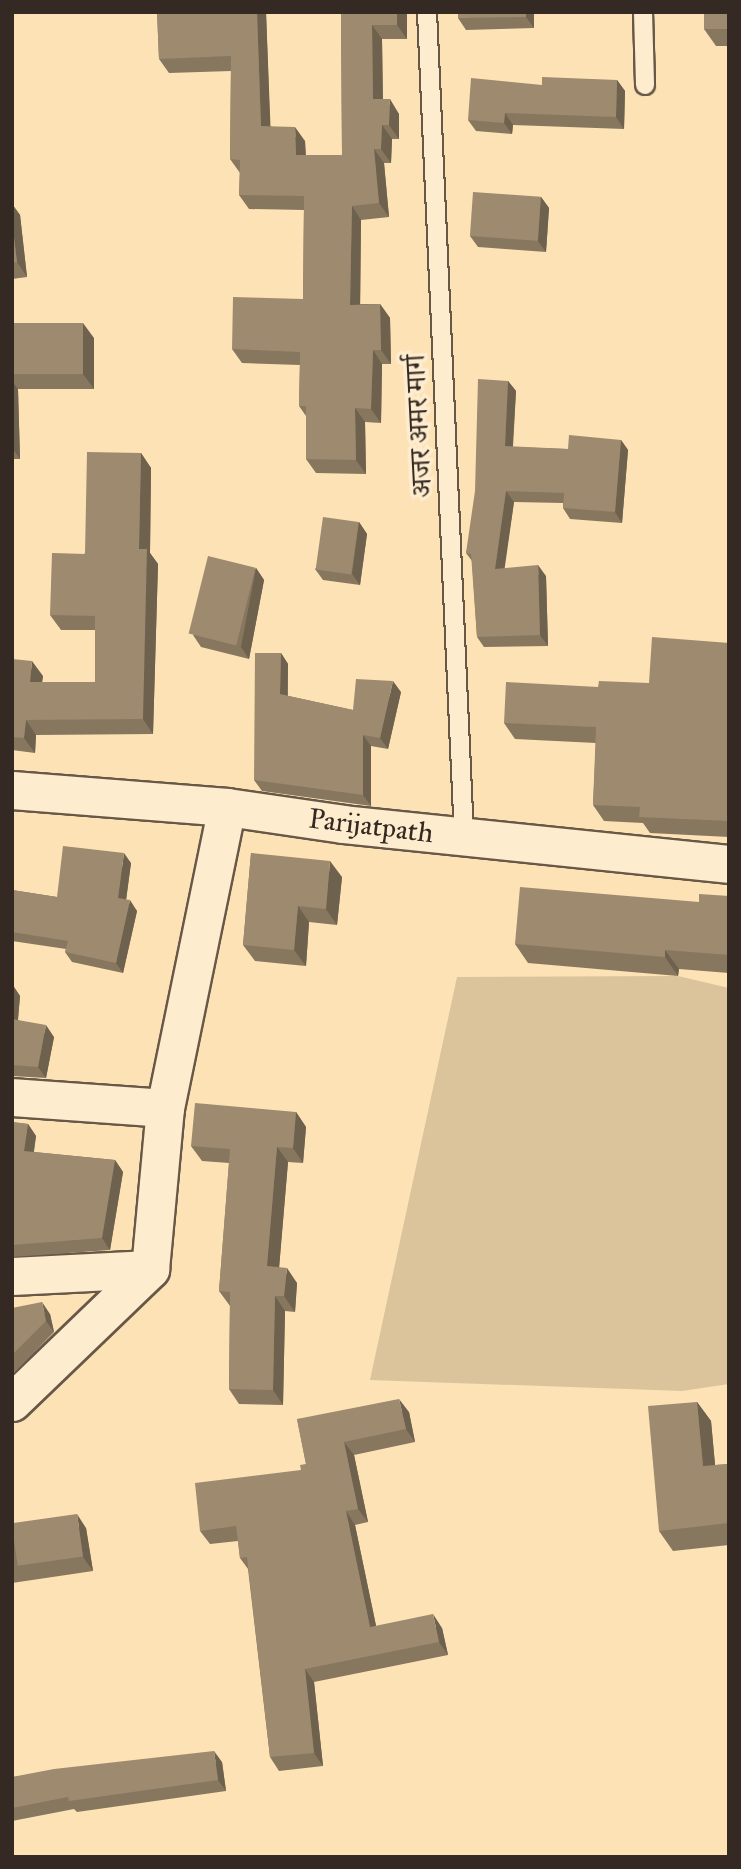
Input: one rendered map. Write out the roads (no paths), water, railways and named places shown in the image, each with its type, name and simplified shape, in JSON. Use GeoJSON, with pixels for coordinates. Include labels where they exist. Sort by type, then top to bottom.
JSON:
{"type":"FeatureCollection","features":[{"type":"Feature","properties":{"kind":"street","name":"Parijatpath"},"geometry":{"type":"LineString","coordinates":[[12,790],[227,807],[464,837],[729,864]]}},
{"type":"Feature","properties":{"kind":"street"},"geometry":{"type":"LineString","coordinates":[[12,1402],[150,1269],[164,1108],[227,807]]}},
{"type":"Feature","properties":{"kind":"street"},"geometry":{"type":"LineString","coordinates":[[12,1097],[164,1108]]}},
{"type":"Feature","properties":{"kind":"street"},"geometry":{"type":"LineString","coordinates":[[12,1276],[150,1269]]}},
{"type":"Feature","properties":{"kind":"lane","name":"अजर अमर मार्ग"},"geometry":{"type":"LineString","coordinates":[[427,12],[464,837]]}},
{"type":"Feature","properties":{"kind":"lane"},"geometry":{"type":"LineString","coordinates":[[643,12],[645,85]]}}]}
